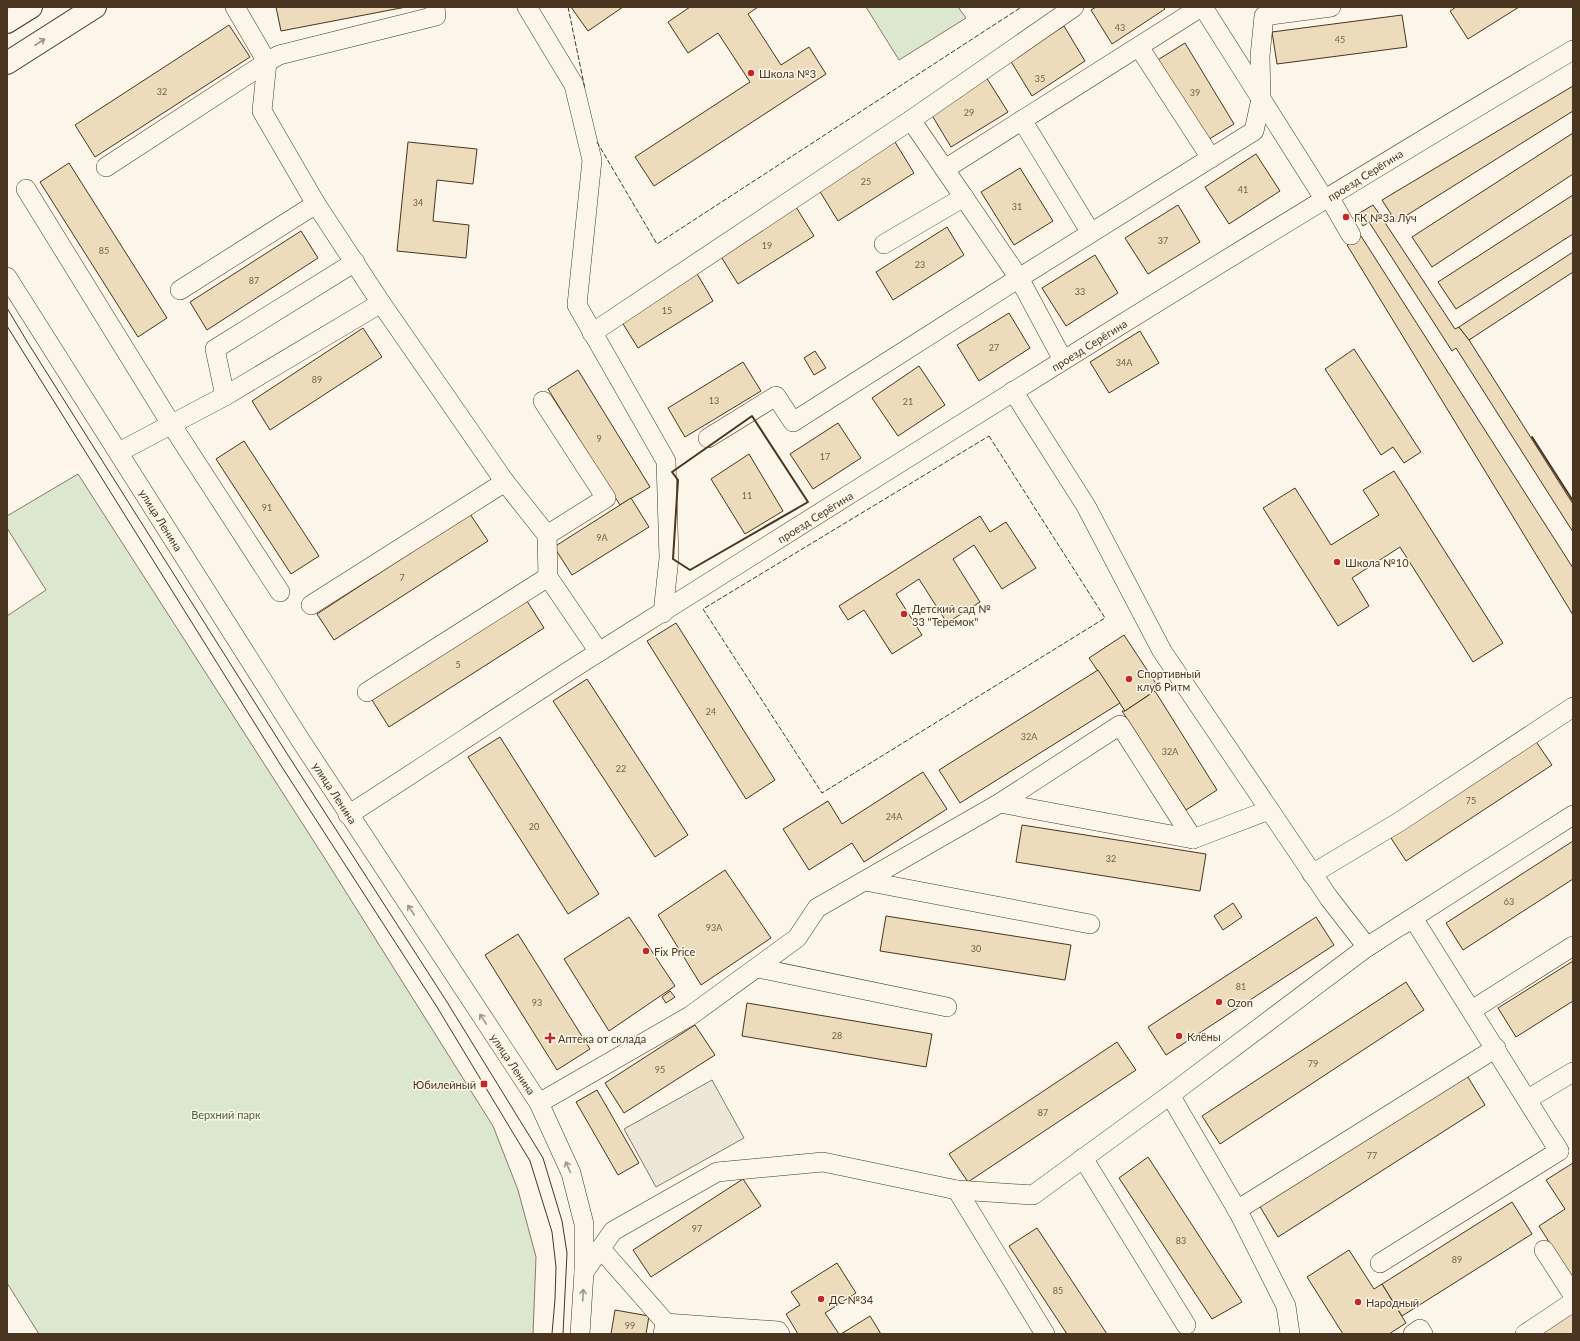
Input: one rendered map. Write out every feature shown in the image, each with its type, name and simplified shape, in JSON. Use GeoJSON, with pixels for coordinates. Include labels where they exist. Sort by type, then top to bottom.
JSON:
{"type":"FeatureCollection","features":[{"type":"Feature","properties":{"kind":"main road"},"geometry":{"type":"LineString","coordinates":[[7,22],[30,7]]}},
{"type":"Feature","properties":{"kind":"main road"},"geometry":{"type":"LineString","coordinates":[[7,63],[95,7]]}},
{"type":"Feature","properties":{"kind":"street"},"geometry":{"type":"LineString","coordinates":[[235,7],[267,62],[262,111],[316,204],[381,303],[505,482],[546,535],[548,577],[604,649]]}},
{"type":"Feature","properties":{"kind":"street"},"geometry":{"type":"LineString","coordinates":[[106,167],[279,55],[436,16],[435,7]]}},
{"type":"Feature","properties":{"kind":"street"},"geometry":{"type":"LineString","coordinates":[[527,7],[574,85],[592,160],[577,305],[592,334],[637,408],[666,461],[669,558],[663,613]]}},
{"type":"Feature","properties":{"kind":"street"},"geometry":{"type":"LineString","coordinates":[[592,334],[911,120],[1074,7]]}},
{"type":"Feature","properties":{"kind":"street"},"geometry":{"type":"LineString","coordinates":[[945,169],[1202,7],[1351,235]]}},
{"type":"Feature","properties":{"kind":"street"},"geometry":{"type":"LineString","coordinates":[[708,438],[776,396],[793,422],[1254,131],[1261,99],[1260,56],[1264,16],[1331,7]]}},
{"type":"Feature","properties":{"kind":"street"},"geometry":{"type":"LineString","coordinates":[[1139,47],[1211,158]]}},
{"type":"Feature","properties":{"kind":"street","name":"проезд Серёгина"},"geometry":{"type":"LineString","coordinates":[[348,815],[604,649],[1063,360],[1471,110],[1573,50]]}},
{"type":"Feature","properties":{"kind":"street"},"geometry":{"type":"LineString","coordinates":[[911,120],[1019,278],[1063,360]]}},
{"type":"Feature","properties":{"kind":"street"},"geometry":{"type":"LineString","coordinates":[[1022,120],[1091,233]]}},
{"type":"Feature","properties":{"kind":"street"},"geometry":{"type":"LineString","coordinates":[[26,190],[171,424],[280,592]]}},
{"type":"Feature","properties":{"kind":"street"},"geometry":{"type":"LineString","coordinates":[[884,244],[964,197]]}},
{"type":"Feature","properties":{"kind":"street"},"geometry":{"type":"LineString","coordinates":[[180,290],[316,204]]}},
{"type":"Feature","properties":{"kind":"street"},"geometry":{"type":"LineString","coordinates":[[226,396],[215,349],[355,262]]}},
{"type":"Feature","properties":{"kind":"street","name":"улица Ленина"},"geometry":{"type":"LineString","coordinates":[[7,278],[119,452],[348,815],[538,1103],[571,1173],[584,1224],[584,1272],[580,1334]]}},
{"type":"Feature","properties":{"kind":"street"},"geometry":{"type":"LineString","coordinates":[[119,452],[226,396],[381,303]]}},
{"type":"Feature","properties":{"kind":"street"},"geometry":{"type":"LineString","coordinates":[[1014,391],[1086,506],[1162,651],[1312,874],[1367,947]]}},
{"type":"Feature","properties":{"kind":"street"},"geometry":{"type":"LineString","coordinates":[[542,401],[606,498],[546,535]]}},
{"type":"Feature","properties":{"kind":"street"},"geometry":{"type":"LineString","coordinates":[[312,605],[505,482]]}},
{"type":"Feature","properties":{"kind":"street"},"geometry":{"type":"LineString","coordinates":[[367,692],[548,577]]}},
{"type":"Feature","properties":{"kind":"street"},"geometry":{"type":"LineString","coordinates":[[1312,874],[1399,822],[1573,707]]}},
{"type":"Feature","properties":{"kind":"street"},"geometry":{"type":"LineString","coordinates":[[538,1103],[690,1016],[798,938],[817,908],[1000,803],[1120,725],[1193,838]]}},
{"type":"Feature","properties":{"kind":"street"},"geometry":{"type":"LineString","coordinates":[[1000,803],[1193,838],[1269,810]]}},
{"type":"Feature","properties":{"kind":"street"},"geometry":{"type":"LineString","coordinates":[[584,1272],[613,1232],[717,1172],[823,1162],[957,1190],[1033,1195],[1170,1095],[1367,947],[1573,815]]}},
{"type":"Feature","properties":{"kind":"street"},"geometry":{"type":"LineString","coordinates":[[865,881],[1090,924]]}},
{"type":"Feature","properties":{"kind":"street"},"geometry":{"type":"LineString","coordinates":[[1413,918],[1528,1099],[1559,1151]]}},
{"type":"Feature","properties":{"kind":"street"},"geometry":{"type":"LineString","coordinates":[[1413,918],[1559,1151]]}},
{"type":"Feature","properties":{"kind":"street"},"geometry":{"type":"LineString","coordinates":[[1472,1010],[1573,946]]}},
{"type":"Feature","properties":{"kind":"street"},"geometry":{"type":"LineString","coordinates":[[758,968],[947,1007]]}},
{"type":"Feature","properties":{"kind":"street"},"geometry":{"type":"LineString","coordinates":[[1237,1210],[1496,1048]]}},
{"type":"Feature","properties":{"kind":"street"},"geometry":{"type":"LineString","coordinates":[[1528,1099],[1573,1072]]}},
{"type":"Feature","properties":{"kind":"street"},"geometry":{"type":"LineString","coordinates":[[1170,1095],[1237,1210],[1286,1306],[1290,1334]]}},
{"type":"Feature","properties":{"kind":"street"},"geometry":{"type":"LineString","coordinates":[[1380,1263],[1559,1151]]}},
{"type":"Feature","properties":{"kind":"street"},"geometry":{"type":"LineString","coordinates":[[1083,1158],[1186,1326]]}},
{"type":"Feature","properties":{"kind":"street"},"geometry":{"type":"LineString","coordinates":[[957,1190],[1045,1334]]}},
{"type":"Feature","properties":{"kind":"street"},"geometry":{"type":"LineString","coordinates":[[601,1249],[668,1330],[778,1331],[780,1334]]}},
{"type":"Feature","properties":{"kind":"street"},"geometry":{"type":"LineString","coordinates":[[1544,1250],[1573,1295]]}},
{"type":"Feature","properties":{"kind":"street"},"geometry":{"type":"LineString","coordinates":[[1525,1334],[1573,1302]]}},
{"type":"Feature","properties":{"kind":"street"},"geometry":{"type":"LineString","coordinates":[[1413,1334],[1420,1329],[1423,1334]]}},
{"type":"Feature","properties":{"kind":"green space"},"geometry":{"type":"Polygon","coordinates":[[[866,7],[958,7],[966,18],[899,60],[866,7]]]}},
{"type":"Feature","properties":{"kind":"green space","name":"Верхний парк"},"geometry":{"type":"Polygon","coordinates":[[[78,474],[322,854],[493,1126],[518,1190],[536,1257],[533,1334],[39,1334],[7,1283],[7,616],[46,590],[7,528],[7,516],[78,474]]]}},
{"type":"Feature","properties":{"kind":"shaded area"},"geometry":{"type":"Polygon","coordinates":[[[712,1080],[744,1138],[656,1187],[624,1129],[712,1080]]]}},
{"type":"Feature","properties":{"kind":"building"},"geometry":{"type":"Polygon","coordinates":[[[276,7],[406,7],[281,31],[276,7]]]}},
{"type":"Feature","properties":{"kind":"building"},"geometry":{"type":"Polygon","coordinates":[[[571,7],[623,7],[588,31],[571,7]]]}},
{"type":"Feature","properties":{"kind":"building"},"geometry":{"type":"Polygon","coordinates":[[[690,7],[758,7],[748,14],[781,65],[809,47],[826,74],[654,186],[635,157],[750,82],[718,33],[688,53],[668,22],[690,7]]]}},
{"type":"Feature","properties":{"kind":"building"},"geometry":{"type":"Polygon","coordinates":[[[1096,7],[1163,7],[1165,9],[1112,44],[1091,10],[1096,7]]]}},
{"type":"Feature","properties":{"kind":"building"},"geometry":{"type":"Polygon","coordinates":[[[1456,7],[1519,7],[1468,39],[1450,11],[1456,7]]]}},
{"type":"Feature","properties":{"kind":"building"},"geometry":{"type":"Polygon","coordinates":[[[1402,15],[1407,47],[1277,64],[1272,32],[1402,15]]]}},
{"type":"Feature","properties":{"kind":"building"},"geometry":{"type":"Polygon","coordinates":[[[229,25],[250,57],[95,157],[75,125],[229,25]]]}},
{"type":"Feature","properties":{"kind":"building"},"geometry":{"type":"Polygon","coordinates":[[[1064,26],[1085,61],[1032,96],[1010,60],[1064,26]]]}},
{"type":"Feature","properties":{"kind":"building"},"geometry":{"type":"Polygon","coordinates":[[[1185,43],[1234,124],[1206,141],[1156,61],[1185,43]]]}},
{"type":"Feature","properties":{"kind":"building"},"geometry":{"type":"Polygon","coordinates":[[[986,77],[1008,112],[951,147],[930,112],[986,77]]]}},
{"type":"Feature","properties":{"kind":"building"},"geometry":{"type":"Polygon","coordinates":[[[1573,86],[1573,111],[1396,222],[1382,200],[1573,86]]]}},
{"type":"Feature","properties":{"kind":"building"},"geometry":{"type":"Polygon","coordinates":[[[1573,133],[1573,174],[1432,267],[1412,237],[1573,133]]]}},
{"type":"Feature","properties":{"kind":"building"},"geometry":{"type":"Polygon","coordinates":[[[408,142],[477,149],[473,184],[437,180],[433,221],[469,225],[466,258],[397,251],[408,142]]]}},
{"type":"Feature","properties":{"kind":"building"},"geometry":{"type":"Polygon","coordinates":[[[895,142],[914,173],[838,221],[819,190],[895,142]]]}},
{"type":"Feature","properties":{"kind":"building"},"geometry":{"type":"Polygon","coordinates":[[[1256,154],[1280,191],[1229,224],[1205,187],[1256,154]]]}},
{"type":"Feature","properties":{"kind":"building"},"geometry":{"type":"Polygon","coordinates":[[[69,163],[167,318],[138,337],[40,182],[69,163]]]}},
{"type":"Feature","properties":{"kind":"building"},"geometry":{"type":"Polygon","coordinates":[[[1020,168],[1053,221],[1014,245],[981,192],[1020,168]]]}},
{"type":"Feature","properties":{"kind":"building"},"geometry":{"type":"Polygon","coordinates":[[[1573,195],[1573,234],[1456,309],[1438,282],[1573,195]]]}},
{"type":"Feature","properties":{"kind":"building"},"geometry":{"type":"Polygon","coordinates":[[[1178,205],[1200,242],[1148,274],[1125,238],[1178,205]]]}},
{"type":"Feature","properties":{"kind":"building"},"geometry":{"type":"Polygon","coordinates":[[[1373,205],[1380,215],[1363,226],[1356,215],[1373,205]]]}},
{"type":"Feature","properties":{"kind":"building"},"geometry":{"type":"Polygon","coordinates":[[[796,207],[814,236],[738,284],[720,255],[796,207]]]}},
{"type":"Feature","properties":{"kind":"building"},"geometry":{"type":"Polygon","coordinates":[[[1380,215],[1455,329],[1459,327],[1469,340],[1573,504],[1573,532],[1456,348],[1452,351],[1369,222],[1380,215]]]}},
{"type":"Feature","properties":{"kind":"building"},"geometry":{"type":"Polygon","coordinates":[[[947,227],[964,255],[893,300],[876,272],[947,227]]]}},
{"type":"Feature","properties":{"kind":"building"},"geometry":{"type":"Polygon","coordinates":[[[301,231],[318,258],[207,330],[190,302],[301,231]]]}},
{"type":"Feature","properties":{"kind":"building"},"geometry":{"type":"Polygon","coordinates":[[[1361,236],[1573,568],[1573,615],[1347,245],[1361,236]]]}},
{"type":"Feature","properties":{"kind":"building"},"geometry":{"type":"Polygon","coordinates":[[[1573,252],[1573,272],[1469,340],[1459,327],[1573,252]]]}},
{"type":"Feature","properties":{"kind":"building"},"geometry":{"type":"Polygon","coordinates":[[[1095,255],[1118,293],[1066,326],[1042,288],[1095,255]]]}},
{"type":"Feature","properties":{"kind":"building"},"geometry":{"type":"Polygon","coordinates":[[[696,272],[713,301],[638,348],[620,319],[696,272]]]}},
{"type":"Feature","properties":{"kind":"building"},"geometry":{"type":"Polygon","coordinates":[[[1009,313],[1030,348],[979,381],[957,345],[1009,313]]]}},
{"type":"Feature","properties":{"kind":"building"},"geometry":{"type":"Polygon","coordinates":[[[363,328],[382,357],[270,430],[252,401],[363,328]]]}},
{"type":"Feature","properties":{"kind":"building"},"geometry":{"type":"Polygon","coordinates":[[[1140,331],[1159,363],[1109,393],[1090,362],[1140,331]]]}},
{"type":"Feature","properties":{"kind":"building"},"geometry":{"type":"Polygon","coordinates":[[[1354,349],[1421,452],[1404,463],[1393,447],[1381,455],[1325,369],[1354,349]]]}},
{"type":"Feature","properties":{"kind":"building"},"geometry":{"type":"Polygon","coordinates":[[[815,351],[826,368],[814,375],[804,358],[815,351]]]}},
{"type":"Feature","properties":{"kind":"building"},"geometry":{"type":"Polygon","coordinates":[[[743,362],[761,391],[685,437],[668,408],[743,362]]]}},
{"type":"Feature","properties":{"kind":"building"},"geometry":{"type":"Polygon","coordinates":[[[919,366],[945,405],[898,436],[872,398],[919,366]]]}},
{"type":"Feature","properties":{"kind":"building"},"geometry":{"type":"Polygon","coordinates":[[[578,370],[650,487],[620,505],[548,389],[578,370]]]}},
{"type":"Feature","properties":{"kind":"building"},"geometry":{"type":"Polygon","coordinates":[[[838,423],[861,458],[813,489],[790,454],[838,423]]]}},
{"type":"Feature","properties":{"kind":"building"},"geometry":{"type":"Polygon","coordinates":[[[244,441],[319,556],[291,574],[216,459],[244,441]]]}},
{"type":"Feature","properties":{"kind":"building"},"geometry":{"type":"Polygon","coordinates":[[[749,454],[783,511],[745,534],[711,479],[749,454]]]}},
{"type":"Feature","properties":{"kind":"building","name":"Школа №10"},"geometry":{"type":"Polygon","coordinates":[[[1394,471],[1503,643],[1473,662],[1400,547],[1352,578],[1369,606],[1338,626],[1263,508],[1295,488],[1331,545],[1379,515],[1363,490],[1394,471]]]}},
{"type":"Feature","properties":{"kind":"building"},"geometry":{"type":"Polygon","coordinates":[[[631,498],[649,527],[572,575],[554,547],[631,498]]]}},
{"type":"Feature","properties":{"kind":"building"},"geometry":{"type":"Polygon","coordinates":[[[470,514],[488,541],[334,640],[317,614],[470,514]]]}},
{"type":"Feature","properties":{"kind":"building"},"geometry":{"type":"Polygon","coordinates":[[[980,516],[990,532],[1006,522],[1036,568],[1002,589],[974,545],[953,559],[980,602],[947,623],[919,579],[896,594],[922,635],[892,654],[864,610],[848,620],[839,606],[980,516]]]}},
{"type":"Feature","properties":{"kind":"building"},"geometry":{"type":"Polygon","coordinates":[[[527,601],[544,628],[389,727],[372,700],[527,601]]]}},
{"type":"Feature","properties":{"kind":"building"},"geometry":{"type":"Polygon","coordinates":[[[676,623],[775,780],[746,799],[647,641],[676,623]]]}},
{"type":"Feature","properties":{"kind":"building","name":"Спортивный клуб Ритм"},"geometry":{"type":"Polygon","coordinates":[[[1124,635],[1159,688],[1125,711],[1089,658],[1124,635]]]}},
{"type":"Feature","properties":{"kind":"building"},"geometry":{"type":"Polygon","coordinates":[[[1098,670],[1120,703],[960,803],[939,770],[1098,670]]]}},
{"type":"Feature","properties":{"kind":"building"},"geometry":{"type":"Polygon","coordinates":[[[587,679],[688,835],[655,857],[553,701],[587,679]]]}},
{"type":"Feature","properties":{"kind":"building"},"geometry":{"type":"Polygon","coordinates":[[[1155,691],[1217,790],[1186,810],[1122,711],[1125,711],[1155,691]]]}},
{"type":"Feature","properties":{"kind":"building"},"geometry":{"type":"Polygon","coordinates":[[[500,737],[599,894],[568,914],[468,757],[500,737]]]}},
{"type":"Feature","properties":{"kind":"building"},"geometry":{"type":"Polygon","coordinates":[[[1535,740],[1552,765],[1406,861],[1389,835],[1535,740]]]}},
{"type":"Feature","properties":{"kind":"building"},"geometry":{"type":"Polygon","coordinates":[[[923,772],[947,809],[864,862],[852,843],[809,870],[783,829],[828,801],[842,824],[923,772]]]}},
{"type":"Feature","properties":{"kind":"building"},"geometry":{"type":"Polygon","coordinates":[[[1022,825],[1206,854],[1200,891],[1016,862],[1022,825]]]}},
{"type":"Feature","properties":{"kind":"building"},"geometry":{"type":"Polygon","coordinates":[[[1573,841],[1573,879],[1463,950],[1446,923],[1573,841]]]}},
{"type":"Feature","properties":{"kind":"building"},"geometry":{"type":"Polygon","coordinates":[[[725,870],[771,938],[701,985],[658,915],[725,870]]]}},
{"type":"Feature","properties":{"kind":"building"},"geometry":{"type":"Polygon","coordinates":[[[1233,903],[1242,917],[1223,930],[1214,916],[1233,903]]]}},
{"type":"Feature","properties":{"kind":"building"},"geometry":{"type":"Polygon","coordinates":[[[886,916],[1071,945],[1065,980],[880,951],[886,916]]]}},
{"type":"Feature","properties":{"kind":"building"},"geometry":{"type":"Polygon","coordinates":[[[629,917],[675,986],[609,1031],[564,959],[629,917]]]}},
{"type":"Feature","properties":{"kind":"building"},"geometry":{"type":"Polygon","coordinates":[[[1316,917],[1334,945],[1166,1055],[1148,1027],[1316,917]]]}},
{"type":"Feature","properties":{"kind":"building"},"geometry":{"type":"Polygon","coordinates":[[[518,934],[590,1049],[557,1070],[485,955],[518,934]]]}},
{"type":"Feature","properties":{"kind":"building"},"geometry":{"type":"Polygon","coordinates":[[[1573,961],[1573,1001],[1516,1037],[1498,1008],[1573,961]]]}},
{"type":"Feature","properties":{"kind":"building"},"geometry":{"type":"Polygon","coordinates":[[[1406,982],[1424,1010],[1220,1144],[1202,1116],[1406,982]]]}},
{"type":"Feature","properties":{"kind":"building"},"geometry":{"type":"Polygon","coordinates":[[[670,991],[675,997],[666,1003],[662,997],[670,991]]]}},
{"type":"Feature","properties":{"kind":"building"},"geometry":{"type":"Polygon","coordinates":[[[747,1003],[932,1034],[926,1067],[742,1036],[747,1003]]]}},
{"type":"Feature","properties":{"kind":"building"},"geometry":{"type":"Polygon","coordinates":[[[695,1025],[715,1055],[624,1113],[605,1083],[695,1025]]]}},
{"type":"Feature","properties":{"kind":"building"},"geometry":{"type":"Polygon","coordinates":[[[1117,1042],[1136,1070],[968,1182],[949,1154],[1117,1042]]]}},
{"type":"Feature","properties":{"kind":"building"},"geometry":{"type":"Polygon","coordinates":[[[1466,1074],[1485,1105],[1278,1237],[1259,1205],[1466,1074]]]}},
{"type":"Feature","properties":{"kind":"building"},"geometry":{"type":"Polygon","coordinates":[[[597,1090],[639,1163],[618,1175],[576,1102],[597,1090]]]}},
{"type":"Feature","properties":{"kind":"building"},"geometry":{"type":"Polygon","coordinates":[[[1148,1157],[1242,1302],[1212,1319],[1119,1178],[1148,1157]]]}},
{"type":"Feature","properties":{"kind":"building"},"geometry":{"type":"Polygon","coordinates":[[[1573,1163],[1573,1280],[1539,1226],[1565,1209],[1546,1180],[1573,1163]]]}},
{"type":"Feature","properties":{"kind":"building"},"geometry":{"type":"Polygon","coordinates":[[[743,1179],[761,1206],[651,1277],[633,1250],[743,1179]]]}},
{"type":"Feature","properties":{"kind":"building"},"geometry":{"type":"Polygon","coordinates":[[[1512,1202],[1532,1234],[1402,1316],[1382,1284],[1512,1202]]]}},
{"type":"Feature","properties":{"kind":"building"},"geometry":{"type":"Polygon","coordinates":[[[1037,1228],[1107,1334],[1067,1334],[1009,1246],[1037,1228]]]}},
{"type":"Feature","properties":{"kind":"building","name":"Народный"},"geometry":{"type":"Polygon","coordinates":[[[1349,1250],[1374,1289],[1382,1284],[1406,1323],[1389,1334],[1343,1334],[1307,1277],[1349,1250]]]}},
{"type":"Feature","properties":{"kind":"building","name":"ДС №34"},"geometry":{"type":"Polygon","coordinates":[[[837,1263],[856,1293],[825,1313],[839,1334],[798,1334],[786,1314],[800,1305],[791,1292],[837,1263]]]}},
{"type":"Feature","properties":{"kind":"building"},"geometry":{"type":"Polygon","coordinates":[[[615,1310],[649,1316],[646,1334],[611,1334],[615,1310]]]}},
{"type":"Feature","properties":{"kind":"building"},"geometry":{"type":"Polygon","coordinates":[[[1573,1312],[1573,1334],[1539,1334],[1573,1312]]]}},
{"type":"Feature","properties":{"kind":"building","name":"ДС №34"},"geometry":{"type":"Polygon","coordinates":[[[870,1316],[881,1334],[841,1334],[870,1316]]]}},
{"type":"Feature","properties":{"kind":"tram line"},"geometry":{"type":"LineString","coordinates":[[7,308],[286,752],[447,1002],[543,1158],[562,1221],[567,1253],[563,1334]]}},
{"type":"Feature","properties":{"kind":"tram line"},"geometry":{"type":"LineString","coordinates":[[7,326],[280,764],[437,1007],[530,1161],[552,1232],[556,1267],[552,1334]]}},
{"type":"Feature","properties":{"kind":"fence"},"geometry":{"type":"LineString","coordinates":[[568,7],[585,89]]}},
{"type":"Feature","properties":{"kind":"fence"},"geometry":{"type":"LineString","coordinates":[[597,142],[657,244],[1020,8],[1019,7]]}},
{"type":"Feature","properties":{"kind":"fence"},"geometry":{"type":"LineString","coordinates":[[989,436],[1105,618],[822,793],[703,609],[989,436]]}},
{"type":"Feature","properties":{"kind":"wall"},"geometry":{"type":"LineString","coordinates":[[752,416],[808,502],[690,570],[673,559],[678,480],[672,472],[752,416]]}},
{"type":"Feature","properties":{"kind":"wall"},"geometry":{"type":"LineString","coordinates":[[1532,437],[1573,501]]}},
{"type":"Feature","properties":{"kind":"place","name":"Школа №3"},"geometry":{"type":"Point","coordinates":[751,73]}},
{"type":"Feature","properties":{"kind":"place","name":"ГК №3а Луч"},"geometry":{"type":"Point","coordinates":[1346,217]}},
{"type":"Feature","properties":{"kind":"place","name":"Школа №10"},"geometry":{"type":"Point","coordinates":[1337,562]}},
{"type":"Feature","properties":{"kind":"place","name":"Детский сад № 33 \"Теремок\""},"geometry":{"type":"Point","coordinates":[904,614]}},
{"type":"Feature","properties":{"kind":"place","name":"Спортивный клуб Ритм"},"geometry":{"type":"Point","coordinates":[1129,679]}},
{"type":"Feature","properties":{"kind":"place","name":"Fix Price"},"geometry":{"type":"Point","coordinates":[646,951]}},
{"type":"Feature","properties":{"kind":"place","name":"Ozon"},"geometry":{"type":"Point","coordinates":[1219,1002]}},
{"type":"Feature","properties":{"kind":"place","name":"Клёны"},"geometry":{"type":"Point","coordinates":[1179,1036]}},
{"type":"Feature","properties":{"kind":"place","name":"Аптека от склада"},"geometry":{"type":"Point","coordinates":[550,1038]}},
{"type":"Feature","properties":{"kind":"place","name":"Юбилейный"},"geometry":{"type":"Point","coordinates":[484,1084]}},
{"type":"Feature","properties":{"kind":"place","name":"ДС №34"},"geometry":{"type":"Point","coordinates":[821,1299]}},
{"type":"Feature","properties":{"kind":"place","name":"Народный"},"geometry":{"type":"Point","coordinates":[1358,1302]}}]}
